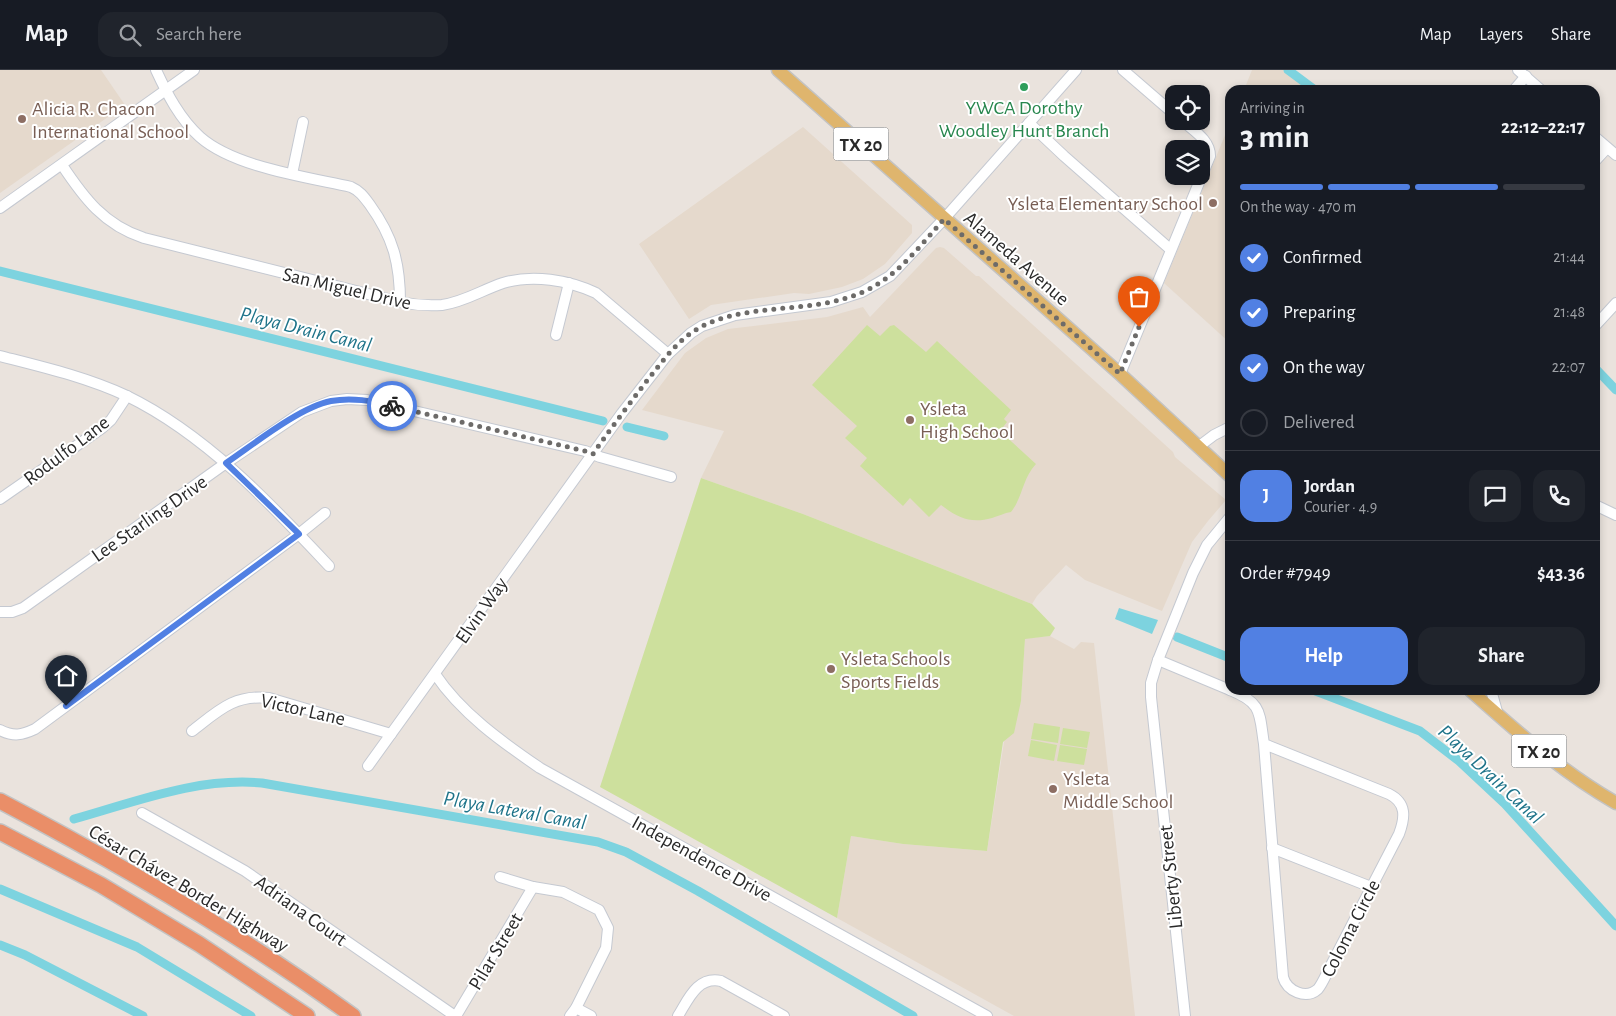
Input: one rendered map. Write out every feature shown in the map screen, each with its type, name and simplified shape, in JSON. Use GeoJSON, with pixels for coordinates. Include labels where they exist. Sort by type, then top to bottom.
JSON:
{"type":"FeatureCollection","features":[{"type":"Feature","properties":{"kind":"highway","name":"César Chávez Border Highway"},"geometry":{"type":"LineString","coordinates":[[0,801],[92,850],[223,928],[353,1016]]}},
{"type":"Feature","properties":{"kind":"highway"},"geometry":{"type":"LineString","coordinates":[[0,832],[109,889],[199,944],[307,1016]]}},
{"type":"Feature","properties":{"kind":"main road","name":"Alameda Avenue"},"geometry":{"type":"LineString","coordinates":[[778,70],[1120,374],[1225,471]]}},
{"type":"Feature","properties":{"kind":"main road","name":"TX 20"},"geometry":{"type":"LineString","coordinates":[[1476,695],[1550,759],[1616,803]]}},
{"type":"Feature","properties":{"kind":"street"},"geometry":{"type":"LineString","coordinates":[[156,70],[165,91],[189,126],[200,138],[220,152],[251,164],[351,187],[362,194],[384,228],[396,255],[400,280],[400,302]]}},
{"type":"Feature","properties":{"kind":"street"},"geometry":{"type":"LineString","coordinates":[[0,208],[194,70]]}},
{"type":"Feature","properties":{"kind":"street","name":"Elvin Way"},"geometry":{"type":"LineString","coordinates":[[368,766],[622,413],[668,354],[691,333],[702,326],[723,318],[831,302],[862,292],[882,281],[900,267],[1076,70]]}},
{"type":"Feature","properties":{"kind":"street"},"geometry":{"type":"LineString","coordinates":[[1123,70],[1165,106]]}},
{"type":"Feature","properties":{"kind":"street"},"geometry":{"type":"LineString","coordinates":[[1516,85],[1522,73],[1535,85]]}},
{"type":"Feature","properties":{"kind":"street"},"geometry":{"type":"LineString","coordinates":[[292,174],[303,122]]}},
{"type":"Feature","properties":{"kind":"street"},"geometry":{"type":"LineString","coordinates":[[1029,123],[1170,249]]}},
{"type":"Feature","properties":{"kind":"street"},"geometry":{"type":"LineString","coordinates":[[1120,374],[1210,156],[1209,148],[1205,141],[1192,130]]}},
{"type":"Feature","properties":{"kind":"street"},"geometry":{"type":"LineString","coordinates":[[1600,142],[1616,156]]}},
{"type":"Feature","properties":{"kind":"street"},"geometry":{"type":"LineString","coordinates":[[1600,156],[1607,148]]}},
{"type":"Feature","properties":{"kind":"street","name":"San Miguel Drive"},"geometry":{"type":"LineString","coordinates":[[62,165],[89,203],[114,224],[131,234],[418,305],[442,305],[465,299],[502,284],[524,279],[546,279],[569,283],[596,293],[668,354]]}},
{"type":"Feature","properties":{"kind":"street"},"geometry":{"type":"LineString","coordinates":[[556,335],[569,283]]}},
{"type":"Feature","properties":{"kind":"street"},"geometry":{"type":"LineString","coordinates":[[1600,321],[1616,303]]}},
{"type":"Feature","properties":{"kind":"street"},"geometry":{"type":"LineString","coordinates":[[0,356],[88,380],[127,396],[169,420],[226,463],[329,566]]}},
{"type":"Feature","properties":{"kind":"street","name":"Rodulfo Lane"},"geometry":{"type":"LineString","coordinates":[[0,499],[102,428],[111,420],[127,396]]}},
{"type":"Feature","properties":{"kind":"street","name":"Lee Starling Drive"},"geometry":{"type":"LineString","coordinates":[[0,612],[12,612],[23,608],[226,463],[302,412],[331,401],[348,399],[367,400],[585,451],[671,477]]}},
{"type":"Feature","properties":{"kind":"street"},"geometry":{"type":"LineString","coordinates":[[1198,447],[1225,430]]}},
{"type":"Feature","properties":{"kind":"street"},"geometry":{"type":"LineString","coordinates":[[1600,507],[1616,515]]}},
{"type":"Feature","properties":{"kind":"street"},"geometry":{"type":"LineString","coordinates":[[0,730],[19,736],[35,729],[299,534],[325,512]]}},
{"type":"Feature","properties":{"kind":"street","name":"Liberty Street"},"geometry":{"type":"LineString","coordinates":[[1185,1016],[1151,697],[1152,683],[1158,660],[1201,554],[1225,523]]}},
{"type":"Feature","properties":{"kind":"street","name":"Coloma Circle"},"geometry":{"type":"LineString","coordinates":[[1158,660],[1225,688]]}},
{"type":"Feature","properties":{"kind":"street","name":"Independence Drive"},"geometry":{"type":"LineString","coordinates":[[435,674],[466,710],[485,728],[507,746],[540,768],[987,1016]]}},
{"type":"Feature","properties":{"kind":"street","name":"Coloma Circle"},"geometry":{"type":"LineString","coordinates":[[1242,695],[1256,707],[1260,714],[1283,977],[1288,987],[1293,991],[1304,994],[1312,992],[1319,987],[1399,834],[1404,812],[1399,801],[1389,794],[1264,744]]}},
{"type":"Feature","properties":{"kind":"street"},"geometry":{"type":"LineString","coordinates":[[1492,695],[1498,715]]}},
{"type":"Feature","properties":{"kind":"street","name":"Victor Lane"},"geometry":{"type":"LineString","coordinates":[[192,731],[224,707],[238,700],[260,697],[305,708],[391,734]]}},
{"type":"Feature","properties":{"kind":"street","name":"Adriana Court"},"geometry":{"type":"LineString","coordinates":[[142,813],[245,871],[456,1016]]}},
{"type":"Feature","properties":{"kind":"street"},"geometry":{"type":"LineString","coordinates":[[1272,848],[1371,887]]}},
{"type":"Feature","properties":{"kind":"street"},"geometry":{"type":"LineString","coordinates":[[500,877],[533,887],[563,892],[599,910],[608,928],[606,948],[573,1012],[591,1016]]}},
{"type":"Feature","properties":{"kind":"street","name":"Pilar Street"},"geometry":{"type":"LineString","coordinates":[[456,1016],[533,887]]}},
{"type":"Feature","properties":{"kind":"street"},"geometry":{"type":"LineString","coordinates":[[678,1016],[696,988],[706,981],[713,979],[721,981],[784,1016]]}},
{"type":"Feature","properties":{"kind":"shaded area"},"geometry":{"type":"Polygon","coordinates":[[[0,70],[101,70],[125,105],[0,193],[0,70]]]}},
{"type":"Feature","properties":{"kind":"shaded area"},"geometry":{"type":"Polygon","coordinates":[[[1252,70],[1283,70],[1302,85],[1246,85],[1252,70]]]}},
{"type":"Feature","properties":{"kind":"shaded area"},"geometry":{"type":"Polygon","coordinates":[[[803,127],[912,225],[912,233],[885,264],[863,279],[842,287],[809,294],[794,293],[711,305],[689,319],[639,244],[803,127]]]}},
{"type":"Feature","properties":{"kind":"shaded area","name":"Ysleta Elementary School"},"geometry":{"type":"Polygon","coordinates":[[[1225,135],[1225,338],[1164,283],[1204,185],[1210,185],[1210,171],[1225,135]]]}},
{"type":"Feature","properties":{"kind":"shaded area","name":"Ysleta High School"},"geometry":{"type":"Polygon","coordinates":[[[936,248],[944,248],[976,276],[979,276],[1173,452],[1175,457],[1225,499],[1192,542],[1162,611],[1085,580],[1066,565],[1032,604],[803,514],[701,478],[724,431],[642,410],[685,353],[706,338],[728,329],[827,317],[863,307],[870,317],[936,248]]]}},
{"type":"Feature","properties":{"kind":"shaded area","name":"Ysleta Middle School"},"geometry":{"type":"Polygon","coordinates":[[[1050,636],[1074,649],[1081,642],[1094,643],[1135,1016],[1014,1016],[837,918],[851,836],[903,844],[987,851],[1004,742],[1021,701],[1025,638],[1050,636]]]}},
{"type":"Feature","properties":{"kind":"green space"},"geometry":{"type":"Polygon","coordinates":[[[867,325],[880,336],[890,326],[894,325],[926,352],[937,341],[1011,410],[1004,419],[1007,422],[1000,431],[1036,464],[1031,470],[1011,512],[984,520],[971,520],[953,513],[941,505],[929,517],[910,498],[903,506],[860,466],[867,458],[845,438],[857,426],[812,385],[867,325]]]}},
{"type":"Feature","properties":{"kind":"green space","name":"Ysleta Schools Sports Fields"},"geometry":{"type":"Polygon","coordinates":[[[701,478],[803,514],[1032,604],[1055,628],[1050,636],[1025,639],[1021,701],[1014,733],[1003,742],[987,851],[903,844],[851,836],[837,918],[600,787],[701,478]]]}},
{"type":"Feature","properties":{"kind":"green space"},"geometry":{"type":"Polygon","coordinates":[[[1034,723],[1060,727],[1058,743],[1031,739],[1034,723]]]}},
{"type":"Feature","properties":{"kind":"green space"},"geometry":{"type":"Polygon","coordinates":[[[1063,728],[1090,732],[1087,748],[1060,744],[1063,728]]]}},
{"type":"Feature","properties":{"kind":"green space"},"geometry":{"type":"Polygon","coordinates":[[[1031,740],[1057,745],[1054,761],[1028,756],[1031,740]]]}},
{"type":"Feature","properties":{"kind":"green space"},"geometry":{"type":"Polygon","coordinates":[[[1060,745],[1087,749],[1084,765],[1057,761],[1060,745]]]}},
{"type":"Feature","properties":{"kind":"water"},"geometry":{"type":"Polygon","coordinates":[[[1119,608],[1158,620],[1152,634],[1115,619],[1119,608]]]}},
{"type":"Feature","properties":{"kind":"waterway"},"geometry":{"type":"LineString","coordinates":[[1288,70],[1308,85]]}},
{"type":"Feature","properties":{"kind":"waterway","name":"Playa Drain Canal"},"geometry":{"type":"LineString","coordinates":[[0,271],[603,421]]}},
{"type":"Feature","properties":{"kind":"waterway"},"geometry":{"type":"LineString","coordinates":[[1600,373],[1616,390]]}},
{"type":"Feature","properties":{"kind":"waterway","name":"Playa Drain Canal"},"geometry":{"type":"LineString","coordinates":[[627,427],[664,436]]}},
{"type":"Feature","properties":{"kind":"waterway","name":"Playa Drain Canal"},"geometry":{"type":"LineString","coordinates":[[1177,637],[1225,656]]}},
{"type":"Feature","properties":{"kind":"waterway","name":"Playa Drain Canal"},"geometry":{"type":"LineString","coordinates":[[1326,695],[1420,731],[1459,761],[1505,804],[1616,926]]}},
{"type":"Feature","properties":{"kind":"waterway","name":"Playa Lateral Canal"},"geometry":{"type":"LineString","coordinates":[[74,819],[166,792],[190,787],[238,782],[262,783],[598,842],[626,852],[698,891],[913,1016]]}},
{"type":"Feature","properties":{"kind":"waterway"},"geometry":{"type":"LineString","coordinates":[[0,889],[137,947],[251,1016]]}},
{"type":"Feature","properties":{"kind":"waterway"},"geometry":{"type":"LineString","coordinates":[[0,945],[25,955],[143,1016]]}},
{"type":"Feature","properties":{"kind":"way so far"},"geometry":{"type":"LineString","coordinates":[[392,406],[593,454],[668,354],[691,333],[702,326],[735,315],[831,302],[862,292],[890,276],[944,219],[1120,374],[1139,327]]}},
{"type":"Feature","properties":{"kind":"place","name":"YWCA Dorothy Woodley Hunt Branch"},"geometry":{"type":"Point","coordinates":[1024,87]}},
{"type":"Feature","properties":{"kind":"place","name":"Alicia R. Chacon International School"},"geometry":{"type":"Point","coordinates":[22,119]}},
{"type":"Feature","properties":{"kind":"place","name":"Ysleta Elementary School"},"geometry":{"type":"Point","coordinates":[1213,203]}},
{"type":"Feature","properties":{"kind":"place","name":"Ysleta High School"},"geometry":{"type":"Point","coordinates":[910,420]}},
{"type":"Feature","properties":{"kind":"place","name":"Ysleta Schools Sports Fields"},"geometry":{"type":"Point","coordinates":[831,669]}},
{"type":"Feature","properties":{"kind":"place","name":"Ysleta Middle School"},"geometry":{"type":"Point","coordinates":[1053,789]}},
{"type":"Feature","properties":{"kind":"route"},"geometry":{"type":"LineString","coordinates":[[66,706],[299,534],[226,463],[302,412],[316,405],[348,399],[367,400],[392,406]]}}]}
